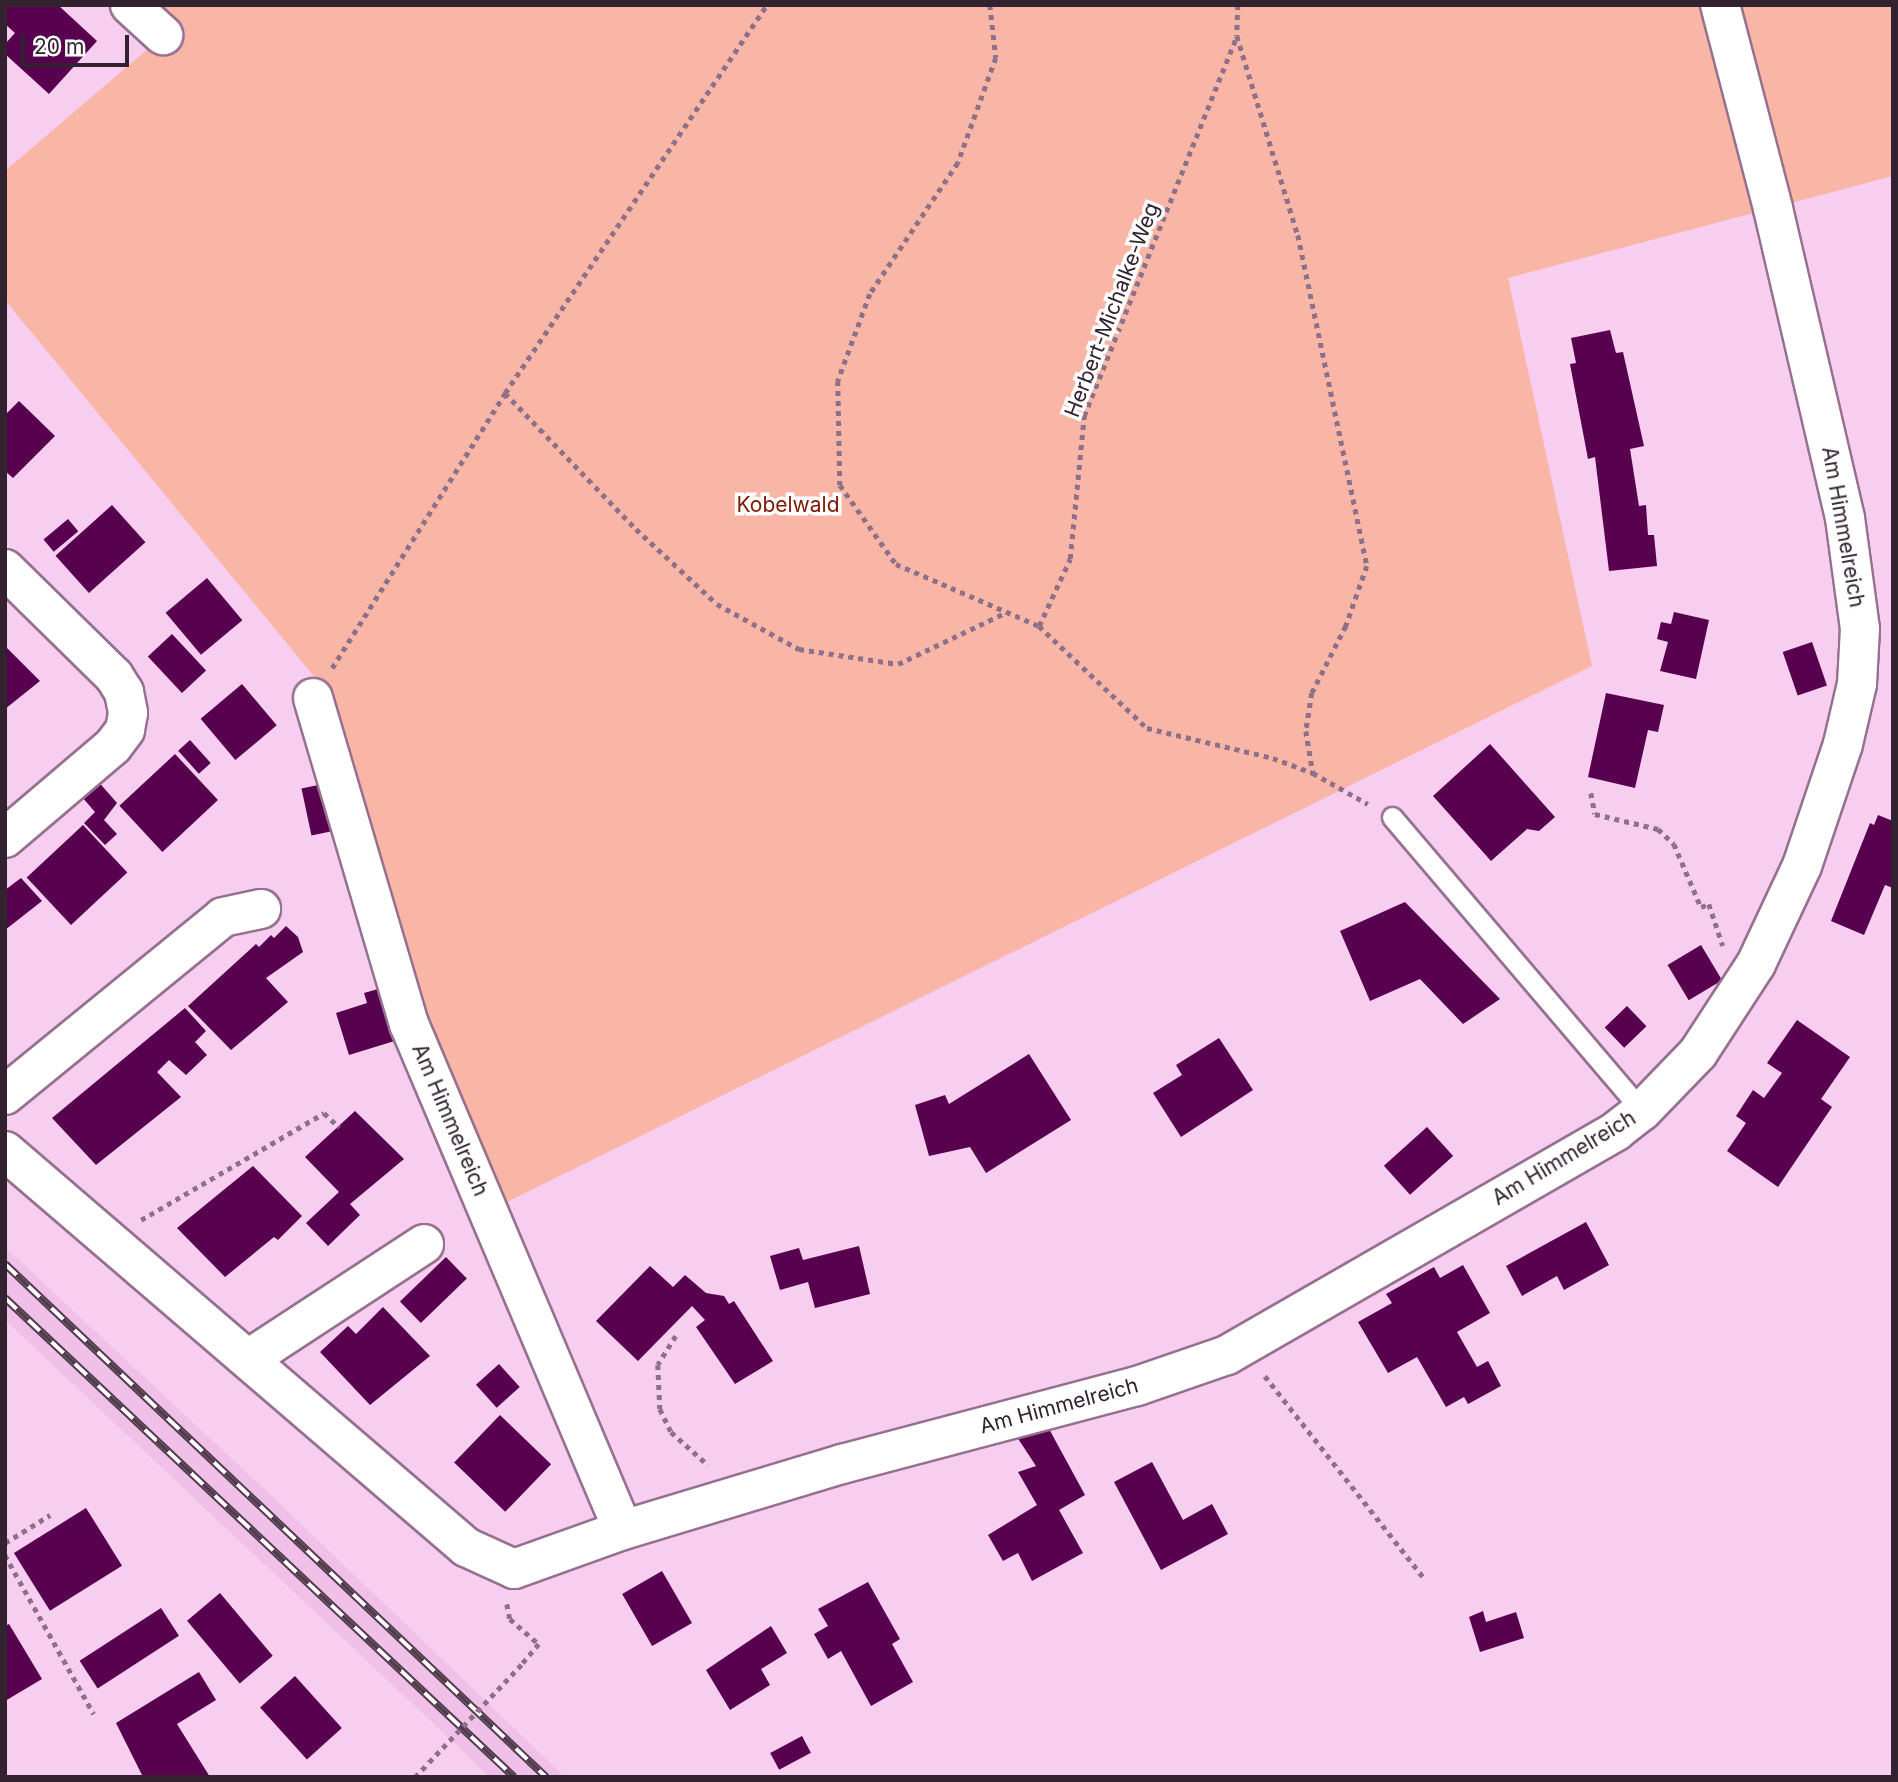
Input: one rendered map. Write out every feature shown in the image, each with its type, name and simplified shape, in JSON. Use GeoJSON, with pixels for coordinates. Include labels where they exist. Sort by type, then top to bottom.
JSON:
{"type":"FeatureCollection","features":[{"type":"Feature","properties":{"kind":"street"},"geometry":{"type":"LineString","coordinates":[[130,5],[163,35]]}},
{"type":"Feature","properties":{"kind":"street","name":"Am Himmelreich"},"geometry":{"type":"LineString","coordinates":[[5,1151],[485,1559],[514,1569],[528,1567],[623,1530],[1137,1386],[1241,1349],[1616,1131],[1642,1111],[1698,1053],[1756,964],[1802,866],[1843,744],[1857,684],[1860,629],[1842,504],[1773,208],[1720,5]]}},
{"type":"Feature","properties":{"kind":"street"},"geometry":{"type":"LineString","coordinates":[[5,569],[114,676],[124,692],[128,713],[125,730],[113,746],[5,838]]}},
{"type":"Feature","properties":{"kind":"street","name":"Am Himmelreich"},"geometry":{"type":"LineString","coordinates":[[313,698],[409,1024],[623,1530]]}},
{"type":"Feature","properties":{"kind":"street"},"geometry":{"type":"LineString","coordinates":[[5,1095],[223,917],[261,909]]}},
{"type":"Feature","properties":{"kind":"street"},"geometry":{"type":"LineString","coordinates":[[250,1358],[424,1244]]}},
{"type":"Feature","properties":{"kind":"lane"},"geometry":{"type":"LineString","coordinates":[[1392,817],[1642,1111]]}},
{"type":"Feature","properties":{"kind":"path"},"geometry":{"type":"LineString","coordinates":[[313,698],[505,393],[767,5]]}},
{"type":"Feature","properties":{"kind":"path"},"geometry":{"type":"LineString","coordinates":[[990,5],[996,58],[958,163],[870,294],[838,381],[840,485],[895,564],[1003,614],[1039,626],[1147,729],[1273,758],[1313,773],[1392,817]]}},
{"type":"Feature","properties":{"kind":"path","name":"Herbert-Michalke-Weg"},"geometry":{"type":"LineString","coordinates":[[1237,5],[1237,36],[1298,235],[1367,566],[1346,626],[1312,693],[1306,731],[1313,773]]}},
{"type":"Feature","properties":{"kind":"path","name":"Herbert-Michalke-Weg"},"geometry":{"type":"LineString","coordinates":[[1039,626],[1070,559],[1084,416],[1237,36]]}},
{"type":"Feature","properties":{"kind":"path"},"geometry":{"type":"LineString","coordinates":[[505,393],[636,529],[717,604],[799,649],[898,664],[1003,614]]}},
{"type":"Feature","properties":{"kind":"path"},"geometry":{"type":"LineString","coordinates":[[1591,793],[1595,814],[1658,828],[1674,844],[1701,907],[1709,904],[1727,958],[1756,964]]}},
{"type":"Feature","properties":{"kind":"path"},"geometry":{"type":"LineString","coordinates":[[109,1238],[324,1113],[339,1127]]}},
{"type":"Feature","properties":{"kind":"path"},"geometry":{"type":"LineString","coordinates":[[676,1336],[658,1365],[656,1387],[671,1432],[710,1465],[755,1491]]}},
{"type":"Feature","properties":{"kind":"path"},"geometry":{"type":"LineString","coordinates":[[1241,1349],[1425,1579]]}},
{"type":"Feature","properties":{"kind":"path"},"geometry":{"type":"LineString","coordinates":[[5,1543],[50,1515]]}},
{"type":"Feature","properties":{"kind":"path"},"geometry":{"type":"LineString","coordinates":[[5,1555],[94,1714]]}},
{"type":"Feature","properties":{"kind":"path"},"geometry":{"type":"LineString","coordinates":[[415,1777],[539,1644],[510,1619],[506,1611],[512,1594]]}},
{"type":"Feature","properties":{"kind":"shaded area"},"geometry":{"type":"Polygon","coordinates":[[[5,1247],[275,1499],[565,1777],[490,1777],[5,1320],[5,1247]]]}},
{"type":"Feature","properties":{"kind":"green space","name":"Kobelwald"},"geometry":{"type":"Polygon","coordinates":[[[130,5],[1893,5],[1893,176],[1508,278],[1592,666],[505,1203],[420,1012],[321,685],[5,300],[5,171],[163,36],[130,5]]]}},
{"type":"Feature","properties":{"kind":"building"},"geometry":{"type":"Polygon","coordinates":[[[5,5],[58,5],[97,41],[49,94],[5,54],[5,44],[15,33],[5,24],[5,5]]]}},
{"type":"Feature","properties":{"kind":"building"},"geometry":{"type":"Polygon","coordinates":[[[1610,330],[1616,353],[1623,352],[1644,446],[1630,449],[1639,506],[1646,505],[1648,535],[1654,535],[1657,566],[1609,571],[1595,457],[1588,459],[1570,364],[1576,363],[1571,338],[1610,330]]]}},
{"type":"Feature","properties":{"kind":"building"},"geometry":{"type":"Polygon","coordinates":[[[19,401],[55,436],[13,478],[5,471],[5,415],[19,401]]]}},
{"type":"Feature","properties":{"kind":"building"},"geometry":{"type":"Polygon","coordinates":[[[112,505],[145,542],[89,593],[56,556],[112,505]]]}},
{"type":"Feature","properties":{"kind":"building"},"geometry":{"type":"Polygon","coordinates":[[[68,519],[78,531],[54,552],[43,540],[68,519]]]}},
{"type":"Feature","properties":{"kind":"building"},"geometry":{"type":"Polygon","coordinates":[[[207,578],[242,620],[201,655],[166,613],[207,578]]]}},
{"type":"Feature","properties":{"kind":"building"},"geometry":{"type":"Polygon","coordinates":[[[1674,612],[1709,620],[1696,679],[1660,671],[1668,642],[1657,639],[1661,622],[1671,624],[1674,612]]]}},
{"type":"Feature","properties":{"kind":"building"},"geometry":{"type":"Polygon","coordinates":[[[172,634],[206,671],[182,693],[148,657],[172,634]]]}},
{"type":"Feature","properties":{"kind":"building"},"geometry":{"type":"Polygon","coordinates":[[[1812,642],[1827,685],[1798,696],[1783,652],[1812,642]]]}},
{"type":"Feature","properties":{"kind":"building"},"geometry":{"type":"Polygon","coordinates":[[[5,646],[40,681],[5,709],[5,646]]]}},
{"type":"Feature","properties":{"kind":"building"},"geometry":{"type":"Polygon","coordinates":[[[242,684],[277,725],[235,760],[201,719],[242,684]]]}},
{"type":"Feature","properties":{"kind":"building"},"geometry":{"type":"Polygon","coordinates":[[[1606,693],[1664,705],[1658,732],[1648,730],[1635,788],[1588,777],[1606,693]]]}},
{"type":"Feature","properties":{"kind":"building"},"geometry":{"type":"Polygon","coordinates":[[[190,740],[211,763],[199,774],[178,751],[190,740]]]}},
{"type":"Feature","properties":{"kind":"building"},"geometry":{"type":"Polygon","coordinates":[[[1490,744],[1555,817],[1539,831],[1527,829],[1491,861],[1433,796],[1490,744]]]}},
{"type":"Feature","properties":{"kind":"building"},"geometry":{"type":"Polygon","coordinates":[[[175,754],[218,800],[162,852],[119,806],[175,754]]]}},
{"type":"Feature","properties":{"kind":"building"},"geometry":{"type":"Polygon","coordinates":[[[96,779],[117,803],[104,820],[117,834],[105,845],[84,823],[95,812],[82,797],[96,779]]]}},
{"type":"Feature","properties":{"kind":"building"},"geometry":{"type":"Polygon","coordinates":[[[323,784],[333,831],[311,836],[301,789],[323,784]]]}},
{"type":"Feature","properties":{"kind":"building"},"geometry":{"type":"Polygon","coordinates":[[[1878,815],[1893,821],[1893,888],[1885,885],[1864,935],[1831,921],[1870,823],[1874,825],[1878,815]]]}},
{"type":"Feature","properties":{"kind":"building"},"geometry":{"type":"Polygon","coordinates":[[[83,825],[127,873],[71,925],[27,878],[83,825]]]}},
{"type":"Feature","properties":{"kind":"building"},"geometry":{"type":"Polygon","coordinates":[[[21,878],[42,901],[5,930],[5,890],[21,878]]]}},
{"type":"Feature","properties":{"kind":"building"},"geometry":{"type":"Polygon","coordinates":[[[1405,902],[1500,999],[1463,1024],[1420,979],[1370,1001],[1340,931],[1405,902]]]}},
{"type":"Feature","properties":{"kind":"building"},"geometry":{"type":"Polygon","coordinates":[[[286,926],[298,937],[303,952],[266,978],[288,1002],[231,1050],[188,1006],[256,944],[259,947],[271,935],[274,938],[286,926]]]}},
{"type":"Feature","properties":{"kind":"building"},"geometry":{"type":"Polygon","coordinates":[[[1701,945],[1722,980],[1689,1000],[1668,965],[1701,945]]]}},
{"type":"Feature","properties":{"kind":"building"},"geometry":{"type":"Polygon","coordinates":[[[385,987],[401,1039],[349,1055],[336,1013],[367,1003],[364,993],[385,987]]]}},
{"type":"Feature","properties":{"kind":"building"},"geometry":{"type":"Polygon","coordinates":[[[1627,1006],[1646,1026],[1624,1048],[1605,1028],[1627,1006]]]}},
{"type":"Feature","properties":{"kind":"building"},"geometry":{"type":"Polygon","coordinates":[[[185,1008],[206,1031],[195,1042],[207,1055],[186,1075],[169,1060],[157,1072],[181,1097],[96,1165],[52,1118],[185,1008]]]}},
{"type":"Feature","properties":{"kind":"building"},"geometry":{"type":"Polygon","coordinates":[[[1797,1020],[1850,1057],[1821,1099],[1832,1107],[1778,1187],[1727,1151],[1746,1123],[1736,1116],[1753,1090],[1764,1098],[1782,1073],[1767,1063],[1797,1020]]]}},
{"type":"Feature","properties":{"kind":"building"},"geometry":{"type":"Polygon","coordinates":[[[1219,1038],[1253,1090],[1181,1137],[1153,1093],[1182,1075],[1176,1065],[1219,1038]]]}},
{"type":"Feature","properties":{"kind":"building"},"geometry":{"type":"Polygon","coordinates":[[[1029,1054],[1071,1120],[986,1173],[970,1147],[929,1156],[915,1105],[945,1095],[949,1104],[1029,1054]]]}},
{"type":"Feature","properties":{"kind":"building"},"geometry":{"type":"Polygon","coordinates":[[[355,1111],[404,1159],[350,1204],[360,1215],[328,1246],[306,1223],[339,1192],[305,1157],[355,1111]]]}},
{"type":"Feature","properties":{"kind":"building"},"geometry":{"type":"Polygon","coordinates":[[[1427,1127],[1453,1156],[1410,1195],[1384,1166],[1427,1127]]]}},
{"type":"Feature","properties":{"kind":"building"},"geometry":{"type":"Polygon","coordinates":[[[253,1166],[302,1216],[278,1240],[274,1237],[225,1277],[177,1228],[253,1166]]]}},
{"type":"Feature","properties":{"kind":"building"},"geometry":{"type":"Polygon","coordinates":[[[1586,1222],[1609,1265],[1564,1290],[1557,1276],[1522,1296],[1506,1266],[1586,1222]]]}},
{"type":"Feature","properties":{"kind":"building"},"geometry":{"type":"Polygon","coordinates":[[[859,1246],[870,1294],[815,1308],[808,1282],[780,1290],[770,1256],[799,1248],[803,1260],[859,1246]]]}},
{"type":"Feature","properties":{"kind":"building"},"geometry":{"type":"Polygon","coordinates":[[[446,1257],[467,1279],[421,1323],[400,1301],[446,1257]]]}},
{"type":"Feature","properties":{"kind":"building"},"geometry":{"type":"Polygon","coordinates":[[[1463,1265],[1490,1313],[1457,1332],[1477,1367],[1488,1361],[1501,1386],[1468,1404],[1464,1397],[1446,1407],[1417,1357],[1388,1373],[1358,1322],[1392,1303],[1386,1294],[1434,1267],[1440,1278],[1463,1265]]]}},
{"type":"Feature","properties":{"kind":"building"},"geometry":{"type":"Polygon","coordinates":[[[650,1266],[673,1287],[685,1275],[706,1293],[724,1296],[729,1304],[734,1301],[773,1361],[735,1384],[696,1327],[705,1320],[692,1306],[638,1361],[596,1321],[650,1266]]]}},
{"type":"Feature","properties":{"kind":"building"},"geometry":{"type":"Polygon","coordinates":[[[383,1307],[430,1356],[370,1405],[320,1352],[348,1326],[356,1334],[383,1307]]]}},
{"type":"Feature","properties":{"kind":"building"},"geometry":{"type":"Polygon","coordinates":[[[499,1364],[520,1387],[497,1408],[476,1385],[499,1364]]]}},
{"type":"Feature","properties":{"kind":"building"},"geometry":{"type":"Polygon","coordinates":[[[500,1415],[551,1464],[505,1512],[454,1462],[500,1415]]]}},
{"type":"Feature","properties":{"kind":"building"},"geometry":{"type":"Polygon","coordinates":[[[1048,1427],[1085,1495],[1059,1510],[1083,1553],[1032,1581],[1018,1553],[1003,1561],[988,1535],[1037,1505],[1018,1472],[1036,1466],[1017,1437],[1048,1427]]]}},
{"type":"Feature","properties":{"kind":"building"},"geometry":{"type":"Polygon","coordinates":[[[1152,1462],[1183,1520],[1212,1504],[1228,1534],[1161,1570],[1114,1482],[1152,1462]]]}},
{"type":"Feature","properties":{"kind":"building"},"geometry":{"type":"Polygon","coordinates":[[[86,1508],[122,1566],[50,1611],[14,1553],[86,1508]]]}},
{"type":"Feature","properties":{"kind":"building"},"geometry":{"type":"Polygon","coordinates":[[[662,1571],[692,1623],[652,1646],[622,1594],[662,1571]]]}},
{"type":"Feature","properties":{"kind":"building"},"geometry":{"type":"Polygon","coordinates":[[[868,1582],[900,1639],[892,1644],[913,1682],[871,1706],[841,1651],[828,1659],[814,1634],[828,1626],[818,1609],[868,1582]]]}},
{"type":"Feature","properties":{"kind":"building"},"geometry":{"type":"Polygon","coordinates":[[[220,1593],[273,1656],[240,1683],[187,1621],[220,1593]]]}},
{"type":"Feature","properties":{"kind":"building"},"geometry":{"type":"Polygon","coordinates":[[[161,1608],[179,1636],[98,1689],[80,1661],[161,1608]]]}},
{"type":"Feature","properties":{"kind":"building"},"geometry":{"type":"Polygon","coordinates":[[[1483,1611],[1486,1622],[1516,1612],[1524,1638],[1480,1652],[1469,1617],[1483,1611]]]}},
{"type":"Feature","properties":{"kind":"building"},"geometry":{"type":"Polygon","coordinates":[[[9,1624],[42,1679],[5,1701],[5,1626],[9,1624]]]}},
{"type":"Feature","properties":{"kind":"building"},"geometry":{"type":"Polygon","coordinates":[[[771,1626],[787,1653],[761,1669],[770,1685],[730,1710],[706,1670],[771,1626]]]}},
{"type":"Feature","properties":{"kind":"building"},"geometry":{"type":"Polygon","coordinates":[[[199,1672],[216,1700],[177,1724],[210,1777],[143,1777],[116,1723],[199,1672]]]}},
{"type":"Feature","properties":{"kind":"building"},"geometry":{"type":"Polygon","coordinates":[[[295,1676],[342,1728],[307,1759],[260,1707],[295,1676]]]}},
{"type":"Feature","properties":{"kind":"building"},"geometry":{"type":"Polygon","coordinates":[[[802,1736],[811,1753],[779,1770],[770,1753],[802,1736]]]}},
{"type":"Feature","properties":{"kind":"railway"},"geometry":{"type":"LineString","coordinates":[[5,1264],[546,1777]]}},
{"type":"Feature","properties":{"kind":"railway"},"geometry":{"type":"LineString","coordinates":[[5,1298],[514,1777]]}}]}
